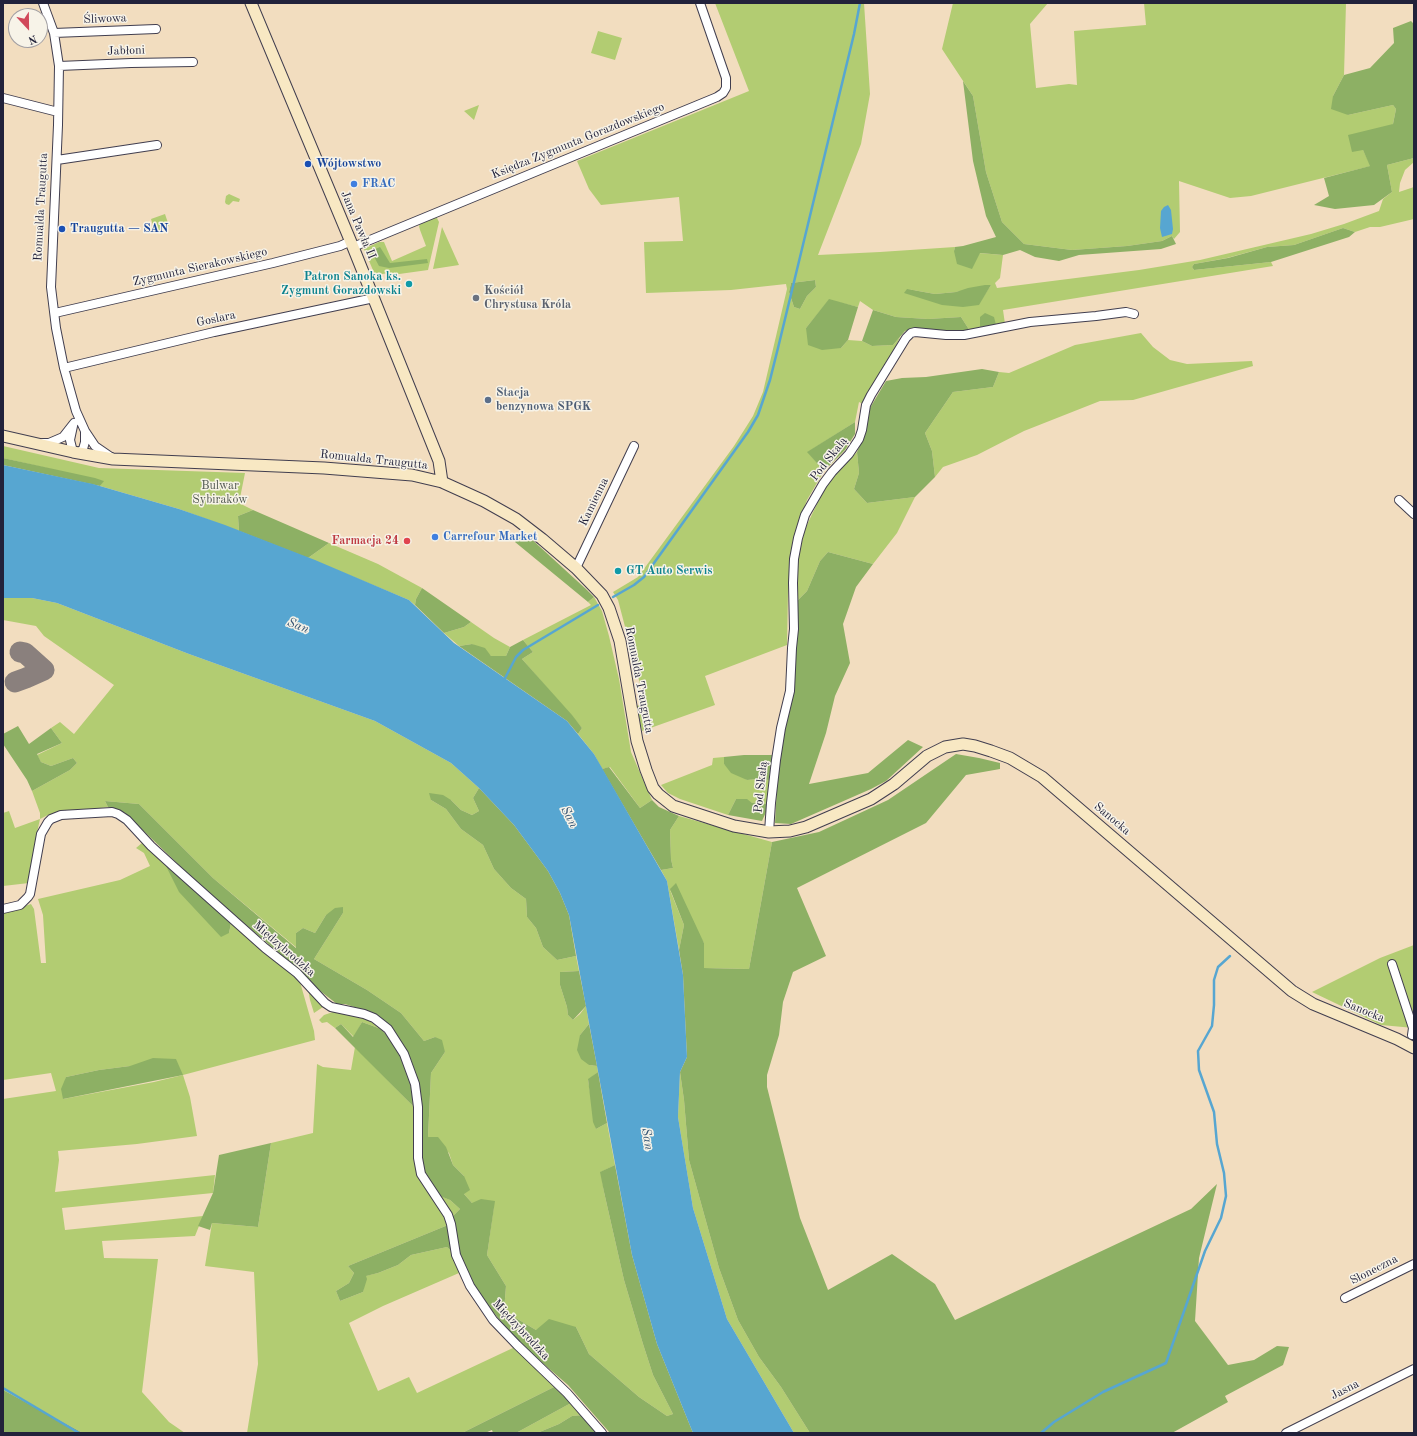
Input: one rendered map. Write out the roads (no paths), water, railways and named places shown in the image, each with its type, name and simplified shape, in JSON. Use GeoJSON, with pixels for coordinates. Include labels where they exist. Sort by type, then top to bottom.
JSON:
{"type":"FeatureCollection","features":[{"type":"Feature","properties":{"kind":"street","name":"Romualda Traugutta"},"geometry":{"type":"LineString","coordinates":[[43,3],[54,33],[59,66],[57,160],[51,287],[58,342],[76,411],[85,431],[95,446],[113,459]]}},
{"type":"Feature","properties":{"kind":"street","name":"Jana Pawła II"},"geometry":{"type":"LineString","coordinates":[[251,3],[352,244],[439,461],[442,482]]}},
{"type":"Feature","properties":{"kind":"street","name":"Księdza Zygmunta Gorazdowskiego"},"geometry":{"type":"LineString","coordinates":[[352,244],[717,97],[723,93],[726,88],[726,78],[700,3]]}},
{"type":"Feature","properties":{"kind":"street","name":"Śliwowa"},"geometry":{"type":"LineString","coordinates":[[54,33],[156,29]]}},
{"type":"Feature","properties":{"kind":"street","name":"Jabłoni"},"geometry":{"type":"LineString","coordinates":[[59,66],[193,62]]}},
{"type":"Feature","properties":{"kind":"street"},"geometry":{"type":"LineString","coordinates":[[3,98],[58,112]]}},
{"type":"Feature","properties":{"kind":"street"},"geometry":{"type":"LineString","coordinates":[[57,160],[157,145]]}},
{"type":"Feature","properties":{"kind":"street","name":"Zygmunta Sierakowskiego"},"geometry":{"type":"LineString","coordinates":[[55,313],[352,244]]}},
{"type":"Feature","properties":{"kind":"street","name":"Goslara"},"geometry":{"type":"LineString","coordinates":[[64,368],[214,332],[374,298]]}},
{"type":"Feature","properties":{"kind":"street","name":"Pod Skałą"},"geometry":{"type":"LineString","coordinates":[[769,832],[776,760],[790,691],[794,628],[794,559],[798,538],[805,515],[823,484],[849,454],[856,443],[862,430],[866,405],[906,338],[911,333],[915,332],[964,335],[1030,322],[1126,312],[1134,314]]}},
{"type":"Feature","properties":{"kind":"street","name":"Romualda Traugutta"},"geometry":{"type":"LineString","coordinates":[[76,411],[70,440],[75,453],[113,459],[324,468],[412,475],[442,482],[484,501],[516,519],[576,568],[602,595],[609,608],[621,648],[637,741],[649,779],[658,794],[673,806],[709,819],[734,826],[769,832]]}},
{"type":"Feature","properties":{"kind":"street"},"geometry":{"type":"LineString","coordinates":[[34,444],[49,443],[57,440],[63,436],[74,423]]}},
{"type":"Feature","properties":{"kind":"street"},"geometry":{"type":"LineString","coordinates":[[3,436],[75,453],[83,449],[85,442],[85,431]]}},
{"type":"Feature","properties":{"kind":"street","name":"Kamienna"},"geometry":{"type":"LineString","coordinates":[[576,568],[634,446]]}},
{"type":"Feature","properties":{"kind":"street"},"geometry":{"type":"LineString","coordinates":[[1399,500],[1414,514]]}},
{"type":"Feature","properties":{"kind":"street","name":"Sanocka"},"geometry":{"type":"LineString","coordinates":[[769,832],[797,830],[871,799],[894,784],[927,756],[945,747],[963,744],[991,751],[1010,758],[1042,777],[1292,991],[1313,1004],[1386,1034],[1414,1048]]}},
{"type":"Feature","properties":{"kind":"street","name":"Międzybrodzka"},"geometry":{"type":"LineString","coordinates":[[3,910],[20,905],[30,894],[41,834],[51,819],[61,816],[112,812],[127,820],[150,846],[265,948],[297,973],[330,1007],[364,1014],[374,1018],[385,1026],[399,1044],[412,1075],[418,1107],[419,1166],[425,1181],[448,1215],[456,1255],[470,1286],[493,1320],[567,1393],[602,1433]]}},
{"type":"Feature","properties":{"kind":"street"},"geometry":{"type":"LineString","coordinates":[[1392,964],[1414,1028],[1412,1035]]}},
{"type":"Feature","properties":{"kind":"street","name":"Słoneczna"},"geometry":{"type":"LineString","coordinates":[[1345,1298],[1414,1264]]}},
{"type":"Feature","properties":{"kind":"street","name":"Jasna"},"geometry":{"type":"LineString","coordinates":[[1286,1433],[1414,1369]]}},
{"type":"Feature","properties":{"kind":"water"},"geometry":{"type":"Polygon","coordinates":[[[1168,205],[1171,210],[1173,229],[1172,234],[1162,237],[1160,228],[1161,211],[1168,205]]]}},
{"type":"Feature","properties":{"kind":"water","name":"San"},"geometry":{"type":"Polygon","coordinates":[[[3,465],[93,484],[179,509],[315,560],[409,600],[454,643],[567,721],[594,754],[667,881],[683,975],[687,1057],[680,1072],[678,1117],[693,1208],[727,1319],[794,1433],[693,1433],[657,1344],[632,1255],[569,915],[560,893],[548,871],[514,825],[479,788],[451,763],[375,721],[189,654],[57,603],[32,598],[3,598],[3,465]]]}},
{"type":"Feature","properties":{"kind":"waterway"},"geometry":{"type":"LineString","coordinates":[[613,597],[634,585],[644,577],[748,432],[758,415],[770,380],[778,348],[854,34],[860,3]]}},
{"type":"Feature","properties":{"kind":"waterway"},"geometry":{"type":"LineString","coordinates":[[504,680],[516,657],[523,650],[598,605]]}},
{"type":"Feature","properties":{"kind":"waterway"},"geometry":{"type":"LineString","coordinates":[[1041,1433],[1054,1422],[1103,1392],[1166,1363],[1205,1251],[1221,1218],[1226,1196],[1224,1173],[1217,1144],[1214,1112],[1199,1070],[1198,1051],[1212,1026],[1214,980],[1218,967],[1230,956]]}},
{"type":"Feature","properties":{"kind":"waterway"},"geometry":{"type":"LineString","coordinates":[[3,1388],[79,1433]]}},
{"type":"Feature","properties":{"kind":"place","name":"Wójtowstwo"},"geometry":{"type":"Point","coordinates":[308,164]}},
{"type":"Feature","properties":{"kind":"place","name":"FRAC"},"geometry":{"type":"Point","coordinates":[354,184]}},
{"type":"Feature","properties":{"kind":"place","name":"Traugutta — SAN"},"geometry":{"type":"Point","coordinates":[62,229]}},
{"type":"Feature","properties":{"kind":"place","name":"Patron Sanoka ks. Zygmunt Gorazdowski"},"geometry":{"type":"Point","coordinates":[409,284]}},
{"type":"Feature","properties":{"kind":"place","name":"Kościół Chrystusa Króla"},"geometry":{"type":"Point","coordinates":[476,298]}},
{"type":"Feature","properties":{"kind":"place","name":"Stacja benzynowa SPGK"},"geometry":{"type":"Point","coordinates":[488,400]}},
{"type":"Feature","properties":{"kind":"place","name":"Carrefour Market"},"geometry":{"type":"Point","coordinates":[435,537]}},
{"type":"Feature","properties":{"kind":"place","name":"Farmacja 24"},"geometry":{"type":"Point","coordinates":[407,541]}},
{"type":"Feature","properties":{"kind":"place","name":"GT Auto Serwis"},"geometry":{"type":"Point","coordinates":[618,571]}},
{"type":"Feature","properties":{"kind":"park label","name":"Bulwar Sybiraków"},"geometry":{"type":"Point","coordinates":[220,493]}}]}
